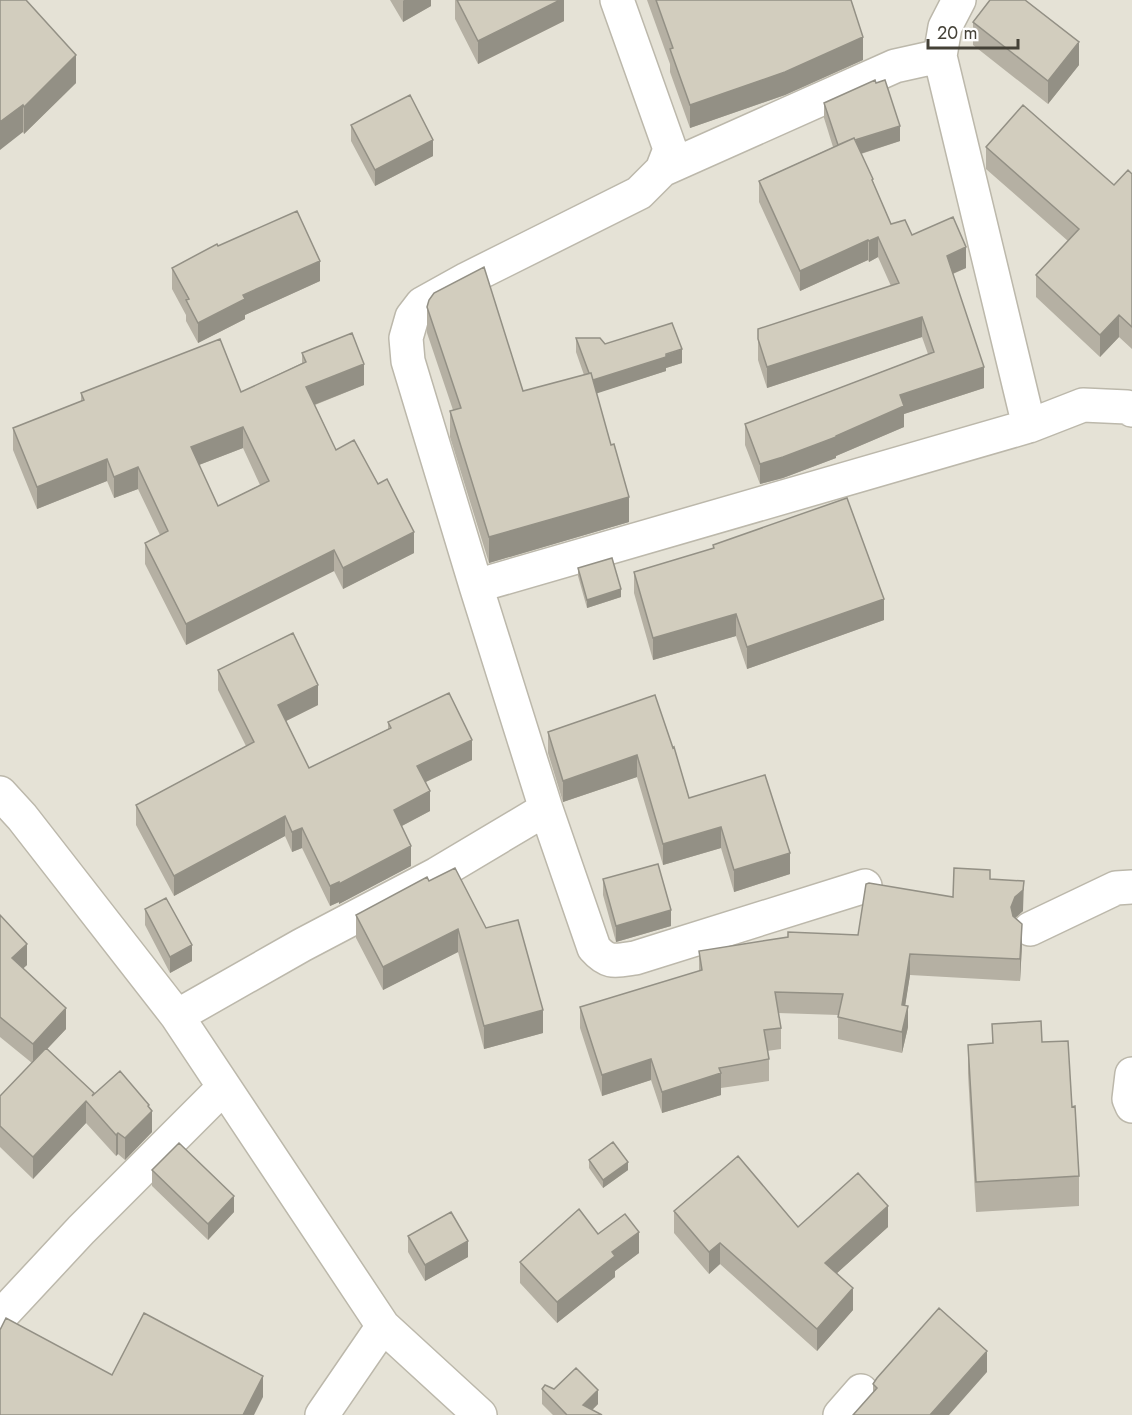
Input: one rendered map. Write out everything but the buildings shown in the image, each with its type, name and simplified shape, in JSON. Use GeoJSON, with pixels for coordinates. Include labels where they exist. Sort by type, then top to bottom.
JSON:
{"type":"FeatureCollection","features":[{"type":"Feature","properties":{"kind":"street"},"geometry":{"type":"LineString","coordinates":[[617,0],[670,149],[663,170]]}},
{"type":"Feature","properties":{"kind":"street"},"geometry":{"type":"LineString","coordinates":[[959,0],[945,27],[940,56],[1029,426]]}},
{"type":"Feature","properties":{"kind":"street"},"geometry":{"type":"LineString","coordinates":[[865,886],[635,958],[613,962],[602,957],[594,948],[546,809],[476,585],[408,361],[406,338],[412,317],[422,304],[639,193],[663,170],[895,66],[940,56]]}},
{"type":"Feature","properties":{"kind":"street"},"geometry":{"type":"LineString","coordinates":[[476,585],[1029,426],[1083,405],[1127,407],[1132,410]]}},
{"type":"Feature","properties":{"kind":"street"},"geometry":{"type":"LineString","coordinates":[[0,793],[177,1016],[382,1326],[480,1415]]}},
{"type":"Feature","properties":{"kind":"street"},"geometry":{"type":"LineString","coordinates":[[177,1016],[302,945],[437,874],[546,809]]}},
{"type":"Feature","properties":{"kind":"street"},"geometry":{"type":"LineString","coordinates":[[1030,928],[1116,888],[1132,886]]}},
{"type":"Feature","properties":{"kind":"street"},"geometry":{"type":"LineString","coordinates":[[1132,1074],[1129,1098],[1132,1106]]}},
{"type":"Feature","properties":{"kind":"street"},"geometry":{"type":"LineString","coordinates":[[0,1317],[81,1230],[224,1087]]}},
{"type":"Feature","properties":{"kind":"street"},"geometry":{"type":"LineString","coordinates":[[322,1415],[382,1326]]}},
{"type":"Feature","properties":{"kind":"shaded area"},"geometry":{"type":"Polygon","coordinates":[[[0,0],[1132,0],[1132,1415],[0,1415],[0,0]]]}}]}
